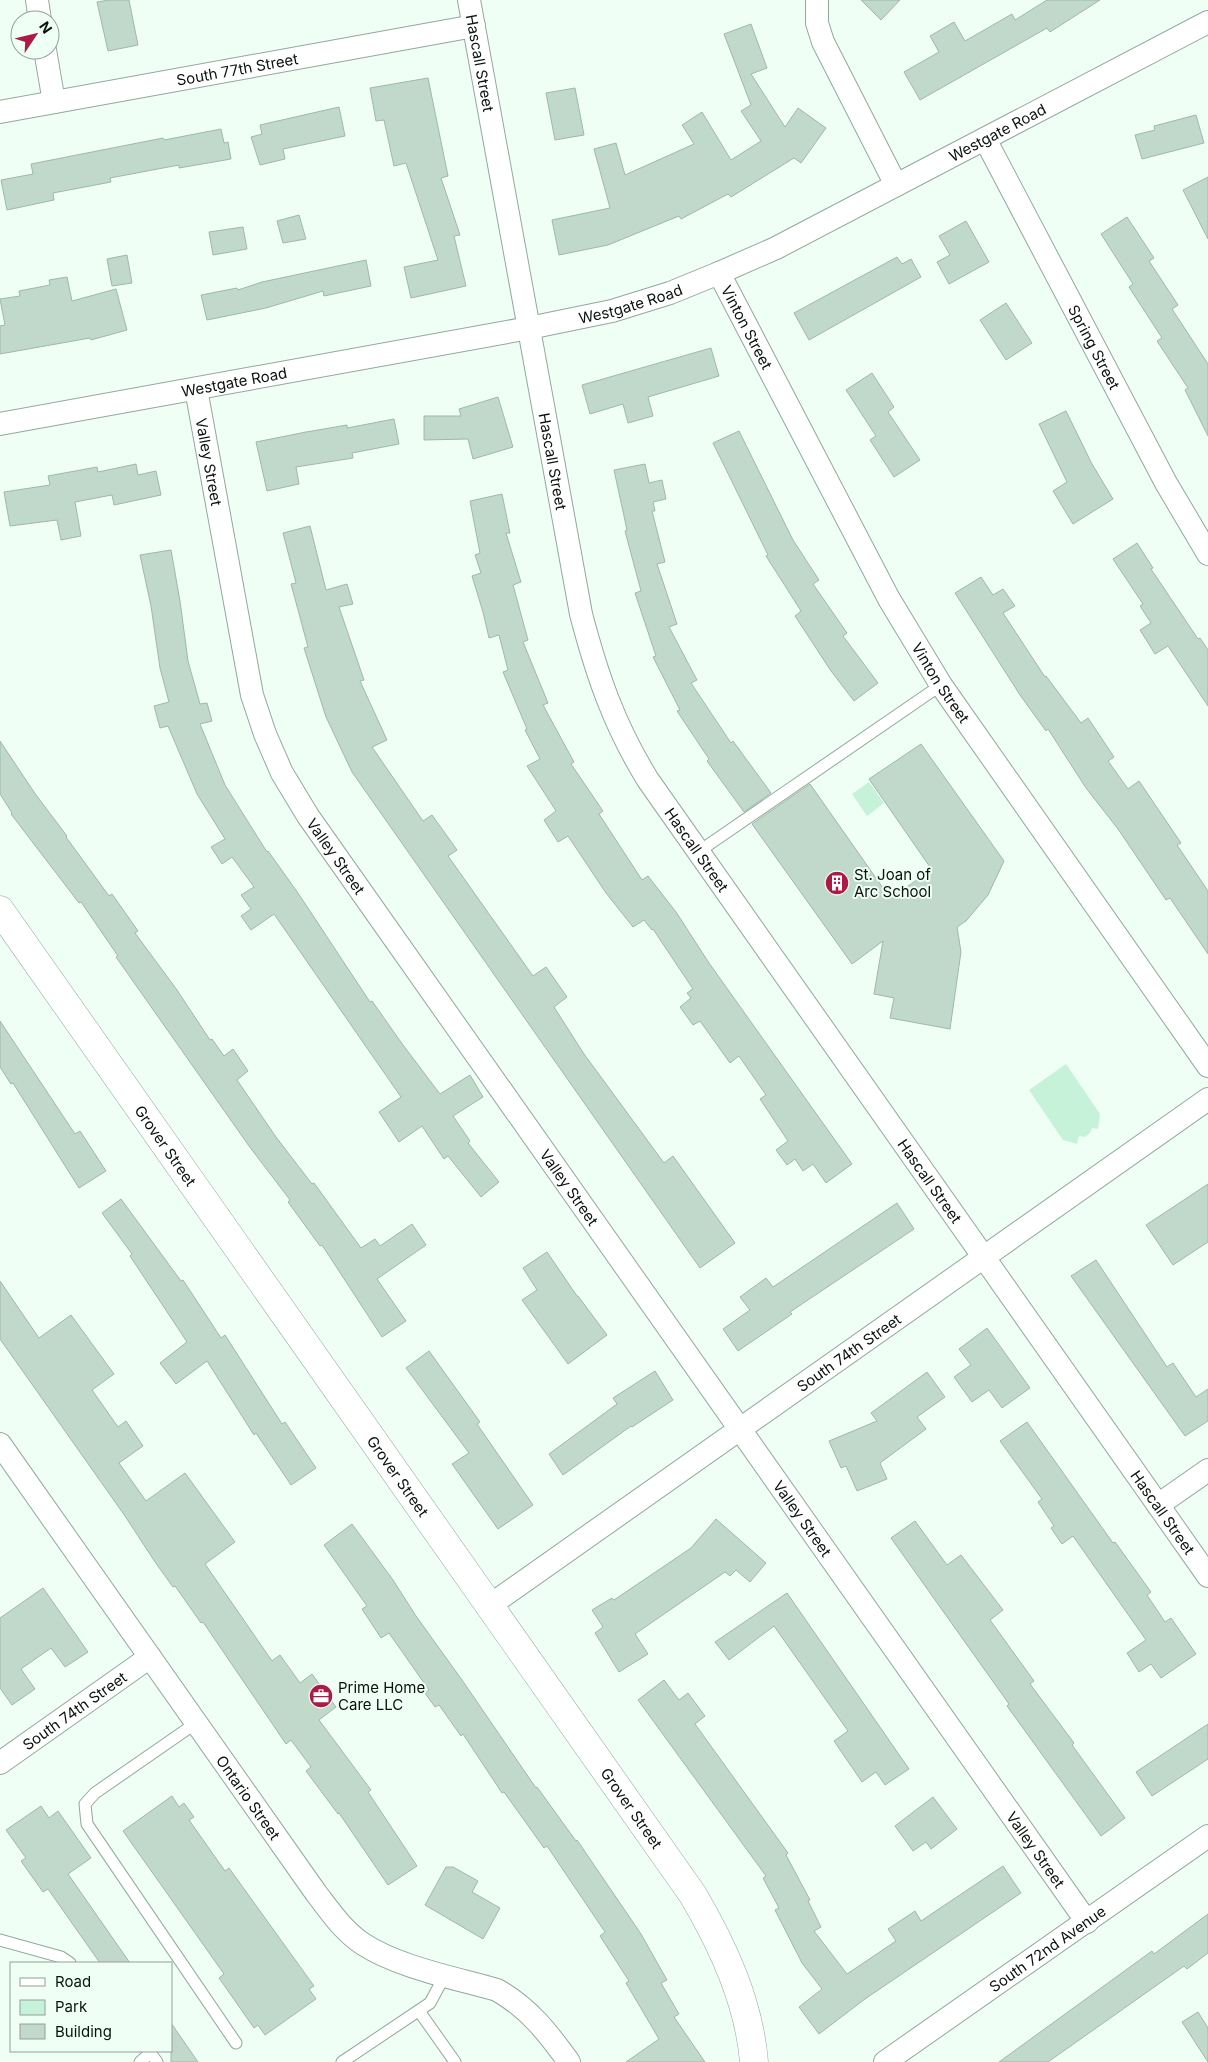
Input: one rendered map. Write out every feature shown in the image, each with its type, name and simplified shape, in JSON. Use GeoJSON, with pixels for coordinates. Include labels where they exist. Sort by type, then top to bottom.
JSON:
{"type":"FeatureCollection","features":[{"type":"Feature","properties":{"kind":"street","name":"Hascall Street"},"geometry":{"type":"LineString","coordinates":[[470,0],[581,614],[596,672],[612,714],[632,754],[698,852],[1208,1576]]}},
{"type":"Feature","properties":{"kind":"street"},"geometry":{"type":"LineString","coordinates":[[817,0],[817,23],[823,42],[896,185]]}},
{"type":"Feature","properties":{"kind":"street","name":"Westgate Road"},"geometry":{"type":"LineString","coordinates":[[0,424],[529,328],[612,311],[670,293],[776,248],[1207,25]]}},
{"type":"Feature","properties":{"kind":"street","name":"South 77th Street"},"geometry":{"type":"LineString","coordinates":[[0,112],[474,26]]}},
{"type":"Feature","properties":{"kind":"street"},"geometry":{"type":"LineString","coordinates":[[47,60],[54,102]]}},
{"type":"Feature","properties":{"kind":"street","name":"Spring Street"},"geometry":{"type":"LineString","coordinates":[[985,139],[1166,483],[1208,554]]}},
{"type":"Feature","properties":{"kind":"street","name":"Vinton Street"},"geometry":{"type":"LineString","coordinates":[[719,273],[889,599],[941,685],[1208,1066]]}},
{"type":"Feature","properties":{"kind":"street","name":"Valley Street"},"geometry":{"type":"LineString","coordinates":[[196,388],[252,695],[264,734],[282,773],[313,824],[1087,1922]]}},
{"type":"Feature","properties":{"kind":"street","name":"Grover Street"},"geometry":{"type":"LineString","coordinates":[[0,910],[694,1895],[723,1948],[749,2030],[754,2062]]}},
{"type":"Feature","properties":{"kind":"street","name":"South 74th Street"},"geometry":{"type":"LineString","coordinates":[[489,1606],[1208,1099]]}},
{"type":"Feature","properties":{"kind":"street","name":"Ontario Street"},"geometry":{"type":"LineString","coordinates":[[0,1444],[316,1893],[341,1924],[362,1944],[382,1955],[497,1990],[508,1996],[526,2009],[540,2023],[569,2062]]}},
{"type":"Feature","properties":{"kind":"street"},"geometry":{"type":"LineString","coordinates":[[1158,1505],[1208,1470]]}},
{"type":"Feature","properties":{"kind":"street","name":"South 74th Street"},"geometry":{"type":"LineString","coordinates":[[0,1762],[150,1657]]}},
{"type":"Feature","properties":{"kind":"street","name":"South 72nd Avenue"},"geometry":{"type":"LineString","coordinates":[[885,2062],[1208,1836]]}},
{"type":"Feature","properties":{"kind":"lane"},"geometry":{"type":"LineString","coordinates":[[698,852],[941,685]]}},
{"type":"Feature","properties":{"kind":"lane"},"geometry":{"type":"LineString","coordinates":[[196,1723],[94,1793],[84,1804],[88,1824],[236,2043]]}},
{"type":"Feature","properties":{"kind":"lane"},"geometry":{"type":"LineString","coordinates":[[0,1940],[61,1957],[68,1962]]}},
{"type":"Feature","properties":{"kind":"lane"},"geometry":{"type":"LineString","coordinates":[[342,2062],[430,2003],[445,1975]]}},
{"type":"Feature","properties":{"kind":"lane"},"geometry":{"type":"LineString","coordinates":[[419,2011],[455,2062]]}},
{"type":"Feature","properties":{"kind":"lane"},"geometry":{"type":"LineString","coordinates":[[140,2062],[152,2055]]}},
{"type":"Feature","properties":{"kind":"green space"},"geometry":{"type":"Polygon","coordinates":[[[869,782],[884,803],[867,816],[852,794],[869,782]]]}},
{"type":"Feature","properties":{"kind":"green space"},"geometry":{"type":"Polygon","coordinates":[[[1066,1064],[1100,1114],[1098,1129],[1092,1128],[1085,1137],[1079,1136],[1077,1144],[1063,1140],[1029,1090],[1066,1064]]]}},
{"type":"Feature","properties":{"kind":"building"},"geometry":{"type":"Polygon","coordinates":[[[129,0],[138,45],[108,51],[97,2],[129,0]]]}},
{"type":"Feature","properties":{"kind":"building"},"geometry":{"type":"Polygon","coordinates":[[[861,0],[900,0],[881,20],[861,0]]]}},
{"type":"Feature","properties":{"kind":"building"},"geometry":{"type":"Polygon","coordinates":[[[1047,0],[1100,0],[1050,32],[1047,28],[920,100],[904,72],[939,52],[930,36],[954,22],[965,41],[1012,14],[1015,20],[1047,0]]]}},
{"type":"Feature","properties":{"kind":"building"},"geometry":{"type":"Polygon","coordinates":[[[751,24],[767,68],[751,74],[785,127],[798,108],[826,128],[801,163],[794,158],[731,197],[728,194],[681,219],[679,216],[608,245],[559,255],[552,220],[610,208],[594,149],[616,143],[625,175],[694,144],[682,125],[702,112],[731,160],[761,141],[741,111],[751,105],[724,34],[751,24]]]}},
{"type":"Feature","properties":{"kind":"building"},"geometry":{"type":"Polygon","coordinates":[[[428,78],[448,176],[441,178],[460,235],[454,236],[466,286],[411,298],[404,267],[438,260],[406,163],[394,166],[384,120],[376,121],[370,88],[428,78]]]}},
{"type":"Feature","properties":{"kind":"building"},"geometry":{"type":"Polygon","coordinates":[[[575,88],[584,135],[555,140],[546,93],[575,88]]]}},
{"type":"Feature","properties":{"kind":"building"},"geometry":{"type":"Polygon","coordinates":[[[339,107],[345,136],[283,149],[285,159],[260,165],[251,137],[262,134],[260,125],[339,107]]]}},
{"type":"Feature","properties":{"kind":"building"},"geometry":{"type":"Polygon","coordinates":[[[1196,115],[1204,143],[1142,159],[1135,135],[1155,130],[1154,126],[1196,115]]]}},
{"type":"Feature","properties":{"kind":"building"},"geometry":{"type":"Polygon","coordinates":[[[221,129],[224,143],[228,142],[231,159],[179,168],[179,165],[110,178],[111,182],[53,193],[54,200],[7,210],[1,180],[33,174],[31,164],[163,138],[164,140],[221,129]]]}},
{"type":"Feature","properties":{"kind":"building"},"geometry":{"type":"Polygon","coordinates":[[[1208,177],[1208,239],[1183,190],[1208,177]]]}},
{"type":"Feature","properties":{"kind":"building"},"geometry":{"type":"Polygon","coordinates":[[[299,215],[306,239],[283,243],[277,221],[299,215]]]}},
{"type":"Feature","properties":{"kind":"building"},"geometry":{"type":"Polygon","coordinates":[[[1127,217],[1154,258],[1149,261],[1178,305],[1172,309],[1208,364],[1208,436],[1185,390],[1188,388],[1157,341],[1162,338],[1129,287],[1133,284],[1101,234],[1127,217]]]}},
{"type":"Feature","properties":{"kind":"building"},"geometry":{"type":"Polygon","coordinates":[[[966,221],[989,262],[949,284],[937,262],[950,255],[939,236],[966,221]]]}},
{"type":"Feature","properties":{"kind":"building"},"geometry":{"type":"Polygon","coordinates":[[[243,227],[247,249],[213,255],[209,232],[243,227]]]}},
{"type":"Feature","properties":{"kind":"building"},"geometry":{"type":"Polygon","coordinates":[[[127,255],[132,283],[112,286],[107,259],[127,255]]]}},
{"type":"Feature","properties":{"kind":"building"},"geometry":{"type":"Polygon","coordinates":[[[897,257],[902,264],[911,259],[921,277],[809,340],[794,313],[897,257]]]}},
{"type":"Feature","properties":{"kind":"building"},"geometry":{"type":"Polygon","coordinates":[[[366,260],[371,286],[324,296],[323,291],[266,308],[207,320],[201,295],[237,288],[238,290],[262,282],[366,260]]]}},
{"type":"Feature","properties":{"kind":"building"},"geometry":{"type":"Polygon","coordinates":[[[67,277],[72,301],[116,289],[127,330],[91,340],[90,338],[0,354],[0,326],[5,325],[0,299],[20,296],[19,291],[50,285],[49,280],[67,277]]]}},
{"type":"Feature","properties":{"kind":"building"},"geometry":{"type":"Polygon","coordinates":[[[1006,303],[1032,343],[1006,360],[980,320],[1006,303]]]}},
{"type":"Feature","properties":{"kind":"building"},"geometry":{"type":"Polygon","coordinates":[[[711,348],[719,376],[648,397],[653,416],[628,423],[623,404],[590,414],[582,385],[711,348]]]}},
{"type":"Feature","properties":{"kind":"building"},"geometry":{"type":"Polygon","coordinates":[[[872,373],[894,407],[888,412],[920,460],[894,477],[870,440],[876,436],[846,390],[872,373]]]}},
{"type":"Feature","properties":{"kind":"building"},"geometry":{"type":"Polygon","coordinates":[[[498,397],[513,447],[473,459],[468,439],[424,440],[424,416],[461,416],[459,409],[498,397]]]}},
{"type":"Feature","properties":{"kind":"building"},"geometry":{"type":"Polygon","coordinates":[[[1066,411],[1092,464],[1113,499],[1073,524],[1053,491],[1067,482],[1039,424],[1066,411]]]}},
{"type":"Feature","properties":{"kind":"building"},"geometry":{"type":"Polygon","coordinates":[[[394,419],[399,444],[352,453],[353,458],[296,467],[299,484],[267,491],[256,442],[347,425],[347,428],[394,419]]]}},
{"type":"Feature","properties":{"kind":"building"},"geometry":{"type":"Polygon","coordinates":[[[739,431],[793,540],[819,580],[813,584],[847,633],[843,636],[878,683],[854,701],[831,671],[795,616],[801,611],[766,556],[768,555],[713,443],[739,431]]]}},
{"type":"Feature","properties":{"kind":"building"},"geometry":{"type":"Polygon","coordinates":[[[136,464],[138,475],[156,471],[161,495],[114,505],[112,495],[75,502],[81,536],[61,540],[57,520],[10,526],[4,492],[50,485],[48,476],[97,467],[98,472],[136,464]]]}},
{"type":"Feature","properties":{"kind":"building"},"geometry":{"type":"Polygon","coordinates":[[[645,464],[649,483],[662,480],[666,499],[653,502],[655,511],[652,511],[665,562],[657,564],[677,624],[669,627],[697,680],[691,683],[731,743],[733,741],[771,793],[744,812],[707,761],[709,759],[677,711],[680,710],[653,657],[656,656],[635,593],[641,591],[625,531],[627,530],[614,470],[645,464]]]}},
{"type":"Feature","properties":{"kind":"building"},"geometry":{"type":"Polygon","coordinates":[[[502,494],[510,533],[506,533],[521,582],[513,585],[528,640],[523,642],[548,703],[543,705],[574,762],[571,764],[603,811],[599,814],[642,880],[648,876],[676,912],[709,963],[852,1164],[826,1183],[813,1164],[803,1171],[795,1159],[787,1165],[776,1150],[788,1141],[760,1099],[766,1095],[739,1056],[730,1063],[700,1021],[693,1025],[680,1007],[691,998],[687,993],[693,989],[653,929],[644,920],[633,927],[606,893],[568,836],[558,842],[544,820],[556,811],[527,766],[540,759],[525,730],[527,729],[503,672],[508,670],[499,635],[489,638],[472,576],[481,573],[475,555],[480,553],[470,501],[502,494]]]}},
{"type":"Feature","properties":{"kind":"building"},"geometry":{"type":"Polygon","coordinates":[[[310,526],[326,590],[347,584],[353,604],[339,607],[364,680],[360,681],[387,740],[372,747],[423,821],[432,815],[457,850],[448,856],[533,976],[546,967],[567,997],[554,1007],[584,1054],[664,1163],[673,1156],[735,1243],[700,1268],[352,772],[326,717],[304,648],[308,647],[291,584],[296,583],[283,533],[310,526]]]}},
{"type":"Feature","properties":{"kind":"building"},"geometry":{"type":"Polygon","coordinates":[[[1137,543],[1153,568],[1151,569],[1198,639],[1200,638],[1208,650],[1208,706],[1168,646],[1155,654],[1140,630],[1151,623],[1140,606],[1143,604],[1113,559],[1137,543]]]}},
{"type":"Feature","properties":{"kind":"building"},"geometry":{"type":"Polygon","coordinates":[[[171,550],[188,661],[200,704],[207,703],[212,721],[200,724],[225,785],[267,852],[298,893],[370,1002],[372,1001],[440,1094],[470,1075],[483,1097],[453,1116],[470,1141],[468,1143],[499,1182],[481,1197],[448,1156],[444,1159],[422,1126],[399,1142],[379,1112],[401,1097],[274,914],[251,930],[241,916],[251,909],[241,895],[254,887],[232,857],[222,864],[211,847],[225,839],[197,794],[168,726],[160,728],[154,706],[169,702],[160,668],[151,606],[140,555],[171,550]]]}},
{"type":"Feature","properties":{"kind":"building"},"geometry":{"type":"Polygon","coordinates":[[[981,577],[993,595],[1003,589],[1015,606],[1003,613],[1045,677],[1081,723],[1088,718],[1114,757],[1108,761],[1128,789],[1139,781],[1181,843],[1177,845],[1208,891],[1208,954],[1170,898],[1166,900],[1118,829],[1086,788],[1048,729],[1046,731],[1020,695],[955,593],[981,577]]]}},
{"type":"Feature","properties":{"kind":"building"},"geometry":{"type":"Polygon","coordinates":[[[0,741],[66,837],[109,896],[112,894],[138,931],[135,933],[177,990],[210,1040],[212,1039],[224,1056],[233,1049],[248,1071],[237,1080],[276,1137],[312,1184],[314,1183],[361,1248],[375,1239],[380,1246],[412,1224],[426,1245],[377,1279],[406,1321],[382,1337],[322,1245],[320,1246],[288,1202],[290,1200],[249,1146],[116,957],[118,956],[81,902],[79,903],[11,814],[0,794],[0,741]]]}},
{"type":"Feature","properties":{"kind":"building","name":"St. Joan of Arc School"},"geometry":{"type":"Polygon","coordinates":[[[921,744],[1004,861],[988,895],[966,921],[957,927],[961,952],[950,1029],[890,1018],[894,998],[874,994],[883,941],[852,964],[752,824],[810,784],[890,898],[932,870],[869,779],[921,744]]]}},
{"type":"Feature","properties":{"kind":"building"},"geometry":{"type":"Polygon","coordinates":[[[0,1021],[75,1134],[80,1131],[106,1171],[79,1188],[13,1083],[11,1084],[0,1067],[0,1021]]]}},
{"type":"Feature","properties":{"kind":"building"},"geometry":{"type":"Polygon","coordinates":[[[1208,1184],[1208,1242],[1173,1265],[1146,1225],[1208,1184]]]}},
{"type":"Feature","properties":{"kind":"building"},"geometry":{"type":"Polygon","coordinates":[[[121,1199],[181,1281],[183,1280],[221,1338],[225,1335],[282,1424],[285,1422],[316,1468],[291,1485],[256,1433],[254,1435],[207,1361],[176,1384],[160,1363],[187,1342],[130,1256],[132,1254],[102,1213],[121,1199]]]}},
{"type":"Feature","properties":{"kind":"building"},"geometry":{"type":"Polygon","coordinates":[[[897,1203],[914,1229],[790,1312],[792,1314],[738,1351],[723,1329],[750,1310],[740,1297],[766,1278],[773,1287],[897,1203]]]}},
{"type":"Feature","properties":{"kind":"building"},"geometry":{"type":"Polygon","coordinates":[[[547,1252],[607,1335],[568,1364],[522,1300],[537,1290],[523,1268],[547,1252]]]}},
{"type":"Feature","properties":{"kind":"building"},"geometry":{"type":"Polygon","coordinates":[[[1096,1260],[1167,1367],[1173,1363],[1196,1397],[1208,1389],[1208,1421],[1185,1436],[1071,1276],[1096,1260]]]}},
{"type":"Feature","properties":{"kind":"building"},"geometry":{"type":"Polygon","coordinates":[[[0,1281],[39,1338],[71,1315],[114,1374],[92,1390],[118,1427],[126,1421],[143,1446],[119,1463],[146,1501],[185,1473],[235,1542],[205,1564],[272,1661],[280,1655],[300,1683],[312,1674],[336,1707],[319,1720],[371,1790],[368,1792],[417,1866],[388,1885],[339,1813],[306,1771],[311,1767],[291,1740],[286,1744],[203,1622],[201,1623],[175,1586],[173,1587],[155,1562],[125,1516],[0,1339],[0,1281]]]}},
{"type":"Feature","properties":{"kind":"building"},"geometry":{"type":"Polygon","coordinates":[[[987,1328],[1030,1388],[1002,1408],[989,1390],[972,1402],[954,1377],[971,1365],[959,1349],[987,1328]]]}},
{"type":"Feature","properties":{"kind":"building"},"geometry":{"type":"Polygon","coordinates":[[[429,1351],[480,1422],[477,1424],[533,1505],[498,1529],[452,1464],[469,1453],[406,1368],[429,1351]]]}},
{"type":"Feature","properties":{"kind":"building"},"geometry":{"type":"Polygon","coordinates":[[[655,1371],[673,1400],[631,1426],[563,1475],[549,1454],[617,1404],[613,1398],[655,1371]]]}},
{"type":"Feature","properties":{"kind":"building"},"geometry":{"type":"Polygon","coordinates":[[[927,1372],[945,1397],[917,1417],[926,1429],[880,1463],[887,1479],[857,1491],[846,1466],[841,1468],[829,1441],[877,1421],[871,1413],[927,1372]]]}},
{"type":"Feature","properties":{"kind":"building"},"geometry":{"type":"Polygon","coordinates":[[[1027,1422],[1113,1543],[1115,1542],[1151,1592],[1147,1595],[1165,1622],[1171,1618],[1196,1654],[1161,1678],[1151,1664],[1139,1672],[1127,1653],[1146,1640],[1073,1536],[1062,1544],[1051,1528],[1054,1526],[1038,1502],[1042,1499],[1000,1441],[1027,1422]]]}},
{"type":"Feature","properties":{"kind":"building"},"geometry":{"type":"Polygon","coordinates":[[[716,1519],[766,1563],[750,1582],[736,1570],[730,1576],[725,1572],[635,1634],[648,1654],[619,1672],[595,1633],[603,1627],[592,1610],[612,1598],[614,1600],[691,1548],[716,1519]]]}},
{"type":"Feature","properties":{"kind":"building"},"geometry":{"type":"Polygon","coordinates":[[[915,1521],[947,1565],[961,1555],[1003,1610],[990,1620],[1034,1681],[1030,1684],[1074,1743],[1072,1745],[1125,1818],[1101,1836],[1007,1706],[1009,1704],[891,1538],[915,1521]]]}},
{"type":"Feature","properties":{"kind":"building"},"geometry":{"type":"Polygon","coordinates":[[[352,1524],[393,1580],[536,1788],[577,1840],[641,1934],[667,1980],[661,1983],[679,2014],[674,2017],[705,2062],[626,2062],[659,2039],[626,1983],[629,1981],[600,1936],[605,1932],[547,1846],[544,1848],[504,1792],[502,1793],[463,1734],[461,1736],[439,1705],[435,1707],[425,1693],[429,1690],[389,1633],[381,1638],[362,1609],[367,1606],[324,1545],[352,1524]]]}},
{"type":"Feature","properties":{"kind":"building"},"geometry":{"type":"Polygon","coordinates":[[[43,1588],[88,1652],[65,1667],[51,1648],[21,1669],[35,1689],[12,1705],[0,1688],[0,1618],[43,1588]]]}},
{"type":"Feature","properties":{"kind":"building"},"geometry":{"type":"Polygon","coordinates":[[[787,1593],[909,1769],[885,1785],[876,1772],[862,1782],[834,1741],[848,1731],[774,1626],[729,1660],[715,1642],[787,1593]]]}},
{"type":"Feature","properties":{"kind":"building"},"geometry":{"type":"Polygon","coordinates":[[[664,1680],[679,1700],[688,1693],[705,1716],[695,1724],[788,1853],[786,1855],[810,1900],[808,1901],[821,1927],[814,1931],[847,1974],[896,1941],[888,1929],[915,1911],[921,1921],[1003,1866],[1021,1893],[865,1999],[819,2034],[799,2007],[822,1989],[802,1963],[775,1910],[779,1908],[763,1878],[766,1876],[638,1700],[664,1680]]]}},
{"type":"Feature","properties":{"kind":"building"},"geometry":{"type":"Polygon","coordinates":[[[1208,1724],[1208,1759],[1152,1796],[1136,1772],[1208,1724]]]}},
{"type":"Feature","properties":{"kind":"building"},"geometry":{"type":"Polygon","coordinates":[[[172,1796],[179,1807],[184,1803],[194,1817],[189,1820],[225,1871],[229,1868],[314,1986],[309,1989],[316,1999],[265,2035],[258,2025],[254,2028],[219,1978],[224,1974],[123,1831],[172,1796]]]}},
{"type":"Feature","properties":{"kind":"building"},"geometry":{"type":"Polygon","coordinates":[[[933,1797],[957,1829],[931,1849],[926,1842],[913,1851],[895,1826],[933,1797]]]}},
{"type":"Feature","properties":{"kind":"building"},"geometry":{"type":"Polygon","coordinates":[[[41,1806],[49,1818],[58,1811],[91,1858],[68,1874],[129,1962],[99,1962],[48,1889],[43,1892],[21,1861],[26,1858],[6,1830],[41,1806]]]}},
{"type":"Feature","properties":{"kind":"building"},"geometry":{"type":"Polygon","coordinates":[[[446,1867],[453,1867],[478,1881],[472,1892],[500,1908],[483,1939],[425,1905],[446,1867]]]}},
{"type":"Feature","properties":{"kind":"building"},"geometry":{"type":"Polygon","coordinates":[[[1208,1914],[1208,1953],[1187,1969],[1184,1966],[1048,2062],[999,2062],[1152,1951],[1154,1954],[1208,1914]]]}},
{"type":"Feature","properties":{"kind":"building"},"geometry":{"type":"Polygon","coordinates":[[[1198,2012],[1208,2028],[1208,2062],[1182,2022],[1198,2012]]]}},
{"type":"Feature","properties":{"kind":"building"},"geometry":{"type":"Polygon","coordinates":[[[172,2024],[198,2062],[171,2062],[172,2052],[172,2024]]]}},
{"type":"Feature","properties":{"kind":"place","name":"St. Joan of Arc School"},"geometry":{"type":"Point","coordinates":[837,883]}},
{"type":"Feature","properties":{"kind":"place","name":"Prime Home Care LLC"},"geometry":{"type":"Point","coordinates":[321,1696]}}]}
